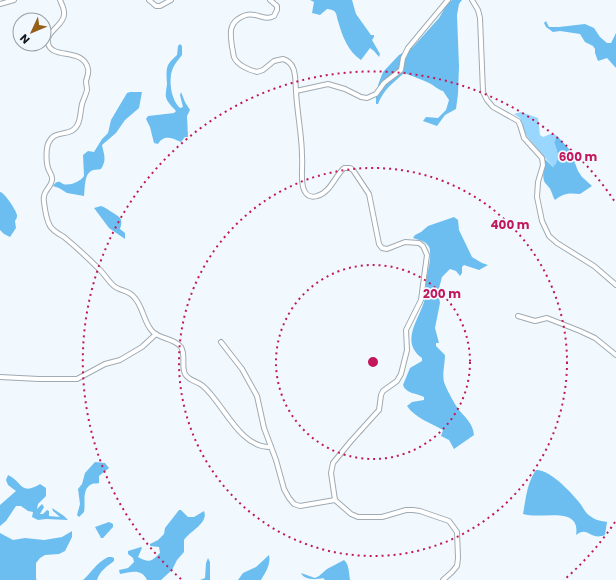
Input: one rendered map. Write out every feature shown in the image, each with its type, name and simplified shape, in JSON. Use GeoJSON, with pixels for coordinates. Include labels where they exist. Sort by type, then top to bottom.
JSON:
{"type":"FeatureCollection","features":[{"type":"Feature","properties":{"kind":"street"},"geometry":{"type":"LineString","coordinates":[[0,4],[14,0]]}},
{"type":"Feature","properties":{"kind":"street"},"geometry":{"type":"LineString","coordinates":[[60,0],[64,10],[64,18],[49,36],[48,45],[55,51],[73,55],[82,59],[88,67],[88,74],[86,81],[86,92],[77,126],[72,131],[57,134],[48,144],[47,166],[52,178],[44,196],[46,217],[52,229],[74,246],[99,269],[113,286],[128,292],[133,296],[140,306],[150,329],[156,334],[181,347],[184,369],[187,376],[202,385],[216,400],[236,428],[256,444],[264,447],[271,447]]}},
{"type":"Feature","properties":{"kind":"street"},"geometry":{"type":"LineString","coordinates":[[150,0],[156,6],[160,6],[171,0]]}},
{"type":"Feature","properties":{"kind":"street"},"geometry":{"type":"LineString","coordinates":[[270,0],[277,6],[274,16],[268,18],[246,14],[233,23],[231,31],[233,56],[239,64],[256,72],[263,70],[274,61],[283,59],[287,60],[294,68],[302,155],[303,189],[306,194],[311,197],[318,196],[332,185],[344,168],[350,168],[357,174],[369,194],[379,244],[382,248],[387,249],[405,242],[410,242],[423,246],[428,255],[421,300],[406,330],[407,350],[401,374],[397,381],[383,391],[379,410],[333,463],[331,473],[335,500],[351,514],[358,517],[382,517],[406,510],[413,510],[449,521],[457,532],[458,558],[457,566],[443,580]]}},
{"type":"Feature","properties":{"kind":"street"},"geometry":{"type":"LineString","coordinates":[[296,91],[328,84],[345,89],[361,97],[371,97],[376,94],[384,83],[401,70],[402,58],[408,48],[448,0]]}},
{"type":"Feature","properties":{"kind":"street"},"geometry":{"type":"LineString","coordinates":[[472,0],[478,10],[480,18],[483,92],[492,107],[518,122],[524,138],[542,158],[543,165],[538,182],[536,197],[540,215],[547,233],[556,243],[594,266],[616,285]]}},
{"type":"Feature","properties":{"kind":"street"},"geometry":{"type":"LineString","coordinates":[[518,316],[534,321],[547,318],[580,331],[594,338],[616,355]]}},
{"type":"Feature","properties":{"kind":"street"},"geometry":{"type":"LineString","coordinates":[[0,377],[39,379],[77,378],[105,364],[120,360],[142,347],[156,334]]}},
{"type":"Feature","properties":{"kind":"street"},"geometry":{"type":"LineString","coordinates":[[221,342],[242,369],[256,392],[260,404],[263,424],[276,460],[284,489],[293,503],[303,506],[335,500]]}},
{"type":"Feature","properties":{"kind":"shaded area"},"geometry":{"type":"Polygon","coordinates":[[[310,0],[352,0],[356,14],[371,35],[374,35],[372,40],[380,54],[379,57],[370,48],[361,60],[356,57],[346,43],[334,11],[327,9],[320,15],[312,13],[314,2],[310,0]]]}},
{"type":"Feature","properties":{"kind":"shaded area"},"geometry":{"type":"Polygon","coordinates":[[[452,0],[462,0],[459,4],[457,15],[459,66],[456,109],[445,115],[437,126],[423,121],[426,117],[438,118],[446,110],[449,100],[443,91],[431,84],[404,73],[389,87],[383,94],[378,104],[376,104],[378,85],[383,72],[399,55],[413,47],[439,18],[447,4],[452,0]]]}},
{"type":"Feature","properties":{"kind":"shaded area"},"geometry":{"type":"Polygon","coordinates":[[[546,21],[549,27],[585,24],[594,28],[600,37],[607,43],[611,43],[616,33],[616,68],[607,58],[598,61],[593,46],[585,42],[580,34],[560,31],[553,32],[546,27],[544,23],[546,21]]]}},
{"type":"Feature","properties":{"kind":"shaded area"},"geometry":{"type":"Polygon","coordinates":[[[180,44],[182,46],[182,55],[171,73],[171,89],[174,100],[180,108],[183,107],[180,95],[181,92],[190,110],[187,116],[188,137],[185,137],[181,142],[171,138],[166,138],[158,144],[154,143],[150,127],[146,119],[148,116],[174,113],[176,111],[166,98],[167,73],[169,64],[177,55],[178,46],[180,44]]]}},
{"type":"Feature","properties":{"kind":"shaded area"},"geometry":{"type":"Polygon","coordinates":[[[142,92],[139,108],[125,120],[116,133],[102,145],[104,163],[101,169],[92,170],[87,176],[84,196],[67,193],[53,186],[59,182],[63,184],[75,183],[84,176],[83,155],[88,151],[94,152],[102,139],[108,133],[111,120],[127,93],[142,92]]]}},
{"type":"Feature","properties":{"kind":"shaded area"},"geometry":{"type":"Polygon","coordinates":[[[521,112],[538,118],[540,135],[543,137],[553,133],[559,138],[556,138],[554,142],[558,158],[553,167],[528,138],[520,118],[514,114],[521,112]]]}},
{"type":"Feature","properties":{"kind":"shaded area"},"geometry":{"type":"Polygon","coordinates":[[[556,138],[559,138],[570,150],[578,171],[592,186],[580,194],[567,194],[555,200],[550,188],[544,181],[543,175],[544,158],[553,167],[557,161],[558,155],[554,142],[556,138]]]}},
{"type":"Feature","properties":{"kind":"shaded area"},"geometry":{"type":"Polygon","coordinates":[[[0,192],[5,195],[15,209],[17,215],[15,221],[16,228],[10,237],[0,230],[0,192]]]}},
{"type":"Feature","properties":{"kind":"shaded area"},"geometry":{"type":"Polygon","coordinates":[[[101,206],[120,218],[120,229],[125,233],[125,239],[109,228],[94,208],[101,206]]]}},
{"type":"Feature","properties":{"kind":"shaded area"},"geometry":{"type":"Polygon","coordinates":[[[454,217],[458,220],[459,230],[472,257],[488,265],[479,270],[464,265],[460,276],[456,271],[450,269],[442,277],[438,292],[440,303],[435,328],[439,343],[436,343],[436,346],[445,355],[443,375],[444,382],[457,408],[471,424],[474,435],[454,449],[449,440],[441,436],[443,430],[414,414],[410,410],[407,406],[412,402],[424,400],[424,397],[409,392],[403,385],[410,368],[422,361],[422,358],[412,345],[411,338],[412,331],[424,302],[430,260],[430,249],[428,245],[413,238],[428,226],[454,217]]]}},
{"type":"Feature","properties":{"kind":"shaded area"},"geometry":{"type":"Polygon","coordinates":[[[95,462],[105,463],[109,468],[99,476],[99,483],[92,484],[86,489],[84,512],[79,517],[77,515],[80,504],[78,489],[82,484],[85,473],[95,462]]]}},
{"type":"Feature","properties":{"kind":"shaded area"},"geometry":{"type":"Polygon","coordinates":[[[536,470],[547,473],[559,481],[590,516],[607,522],[605,535],[596,536],[586,532],[580,532],[576,535],[576,526],[572,520],[566,517],[523,514],[529,485],[536,470]]]}},
{"type":"Feature","properties":{"kind":"shaded area"},"geometry":{"type":"Polygon","coordinates":[[[8,475],[22,487],[29,489],[40,484],[46,488],[46,496],[38,504],[37,509],[42,504],[44,507],[40,514],[43,514],[47,510],[49,511],[49,516],[60,517],[53,511],[52,508],[68,520],[38,520],[32,517],[33,512],[28,511],[21,506],[16,506],[6,521],[0,526],[0,505],[16,491],[8,485],[6,480],[8,475]]]}},
{"type":"Feature","properties":{"kind":"shaded area"},"geometry":{"type":"Polygon","coordinates":[[[179,510],[181,510],[188,517],[194,517],[204,511],[205,515],[198,527],[184,540],[184,552],[177,560],[172,570],[161,580],[147,580],[145,576],[139,572],[120,574],[119,570],[128,568],[134,562],[133,558],[128,554],[128,551],[141,547],[142,548],[138,557],[147,561],[152,560],[160,553],[159,547],[150,546],[150,544],[158,540],[164,534],[165,528],[179,510]]]}},
{"type":"Feature","properties":{"kind":"shaded area"},"geometry":{"type":"Polygon","coordinates":[[[109,522],[113,524],[113,527],[103,538],[101,538],[95,527],[109,522]]]}},
{"type":"Feature","properties":{"kind":"shaded area"},"geometry":{"type":"Polygon","coordinates":[[[72,531],[72,537],[65,551],[59,554],[45,555],[36,563],[37,580],[0,580],[0,533],[13,540],[25,538],[44,540],[62,537],[72,531]]]}},
{"type":"Feature","properties":{"kind":"shaded area"},"geometry":{"type":"Polygon","coordinates":[[[269,555],[269,565],[261,580],[238,580],[243,573],[256,567],[269,555]]]}},
{"type":"Feature","properties":{"kind":"shaded area"},"geometry":{"type":"Polygon","coordinates":[[[108,557],[114,558],[114,561],[106,567],[97,580],[83,580],[97,565],[108,557]]]}},
{"type":"Feature","properties":{"kind":"shaded area"},"geometry":{"type":"Polygon","coordinates":[[[208,558],[210,562],[210,580],[200,580],[205,578],[206,563],[208,558]]]}},
{"type":"Feature","properties":{"kind":"shaded area"},"geometry":{"type":"Polygon","coordinates":[[[344,560],[348,566],[350,580],[325,580],[323,578],[310,579],[301,573],[315,578],[327,569],[344,560]]]}}]}
